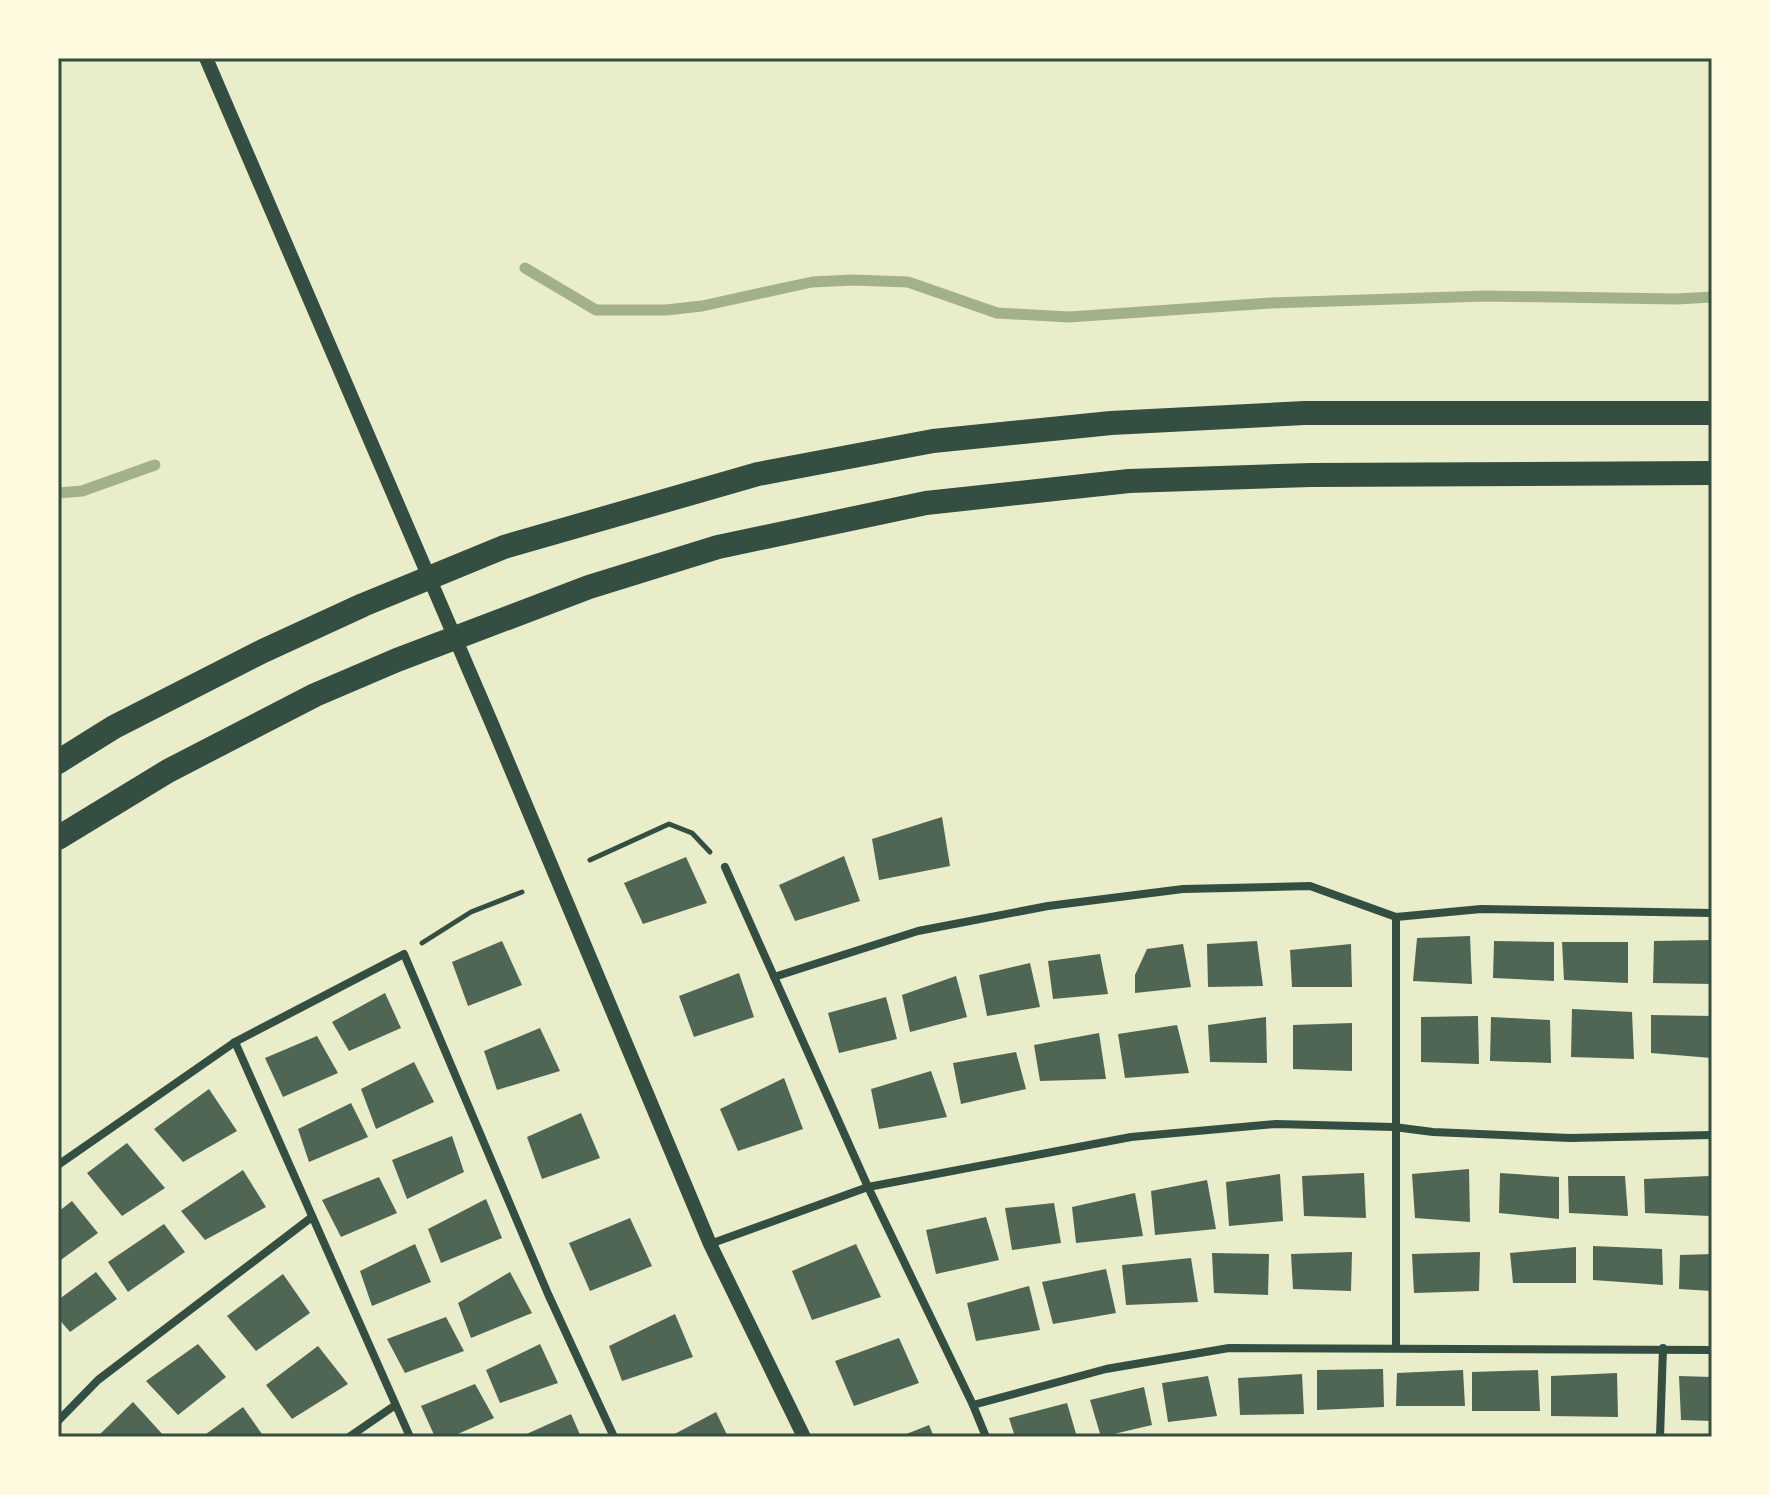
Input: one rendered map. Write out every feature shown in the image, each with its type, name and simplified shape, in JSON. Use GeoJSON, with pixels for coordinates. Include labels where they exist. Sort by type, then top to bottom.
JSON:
{"type":"FeatureCollection","features":[{"type":"Feature","properties":{"kind":"highway"},"geometry":{"type":"LineString","coordinates":[[58,762],[114,727],[363,605],[504,547],[758,474],[933,441],[1111,423],[1305,413],[1712,413]]}},
{"type":"Feature","properties":{"kind":"highway"},"geometry":{"type":"LineString","coordinates":[[58,838],[168,771],[315,695],[397,660],[589,587],[718,547],[926,503],[1129,481],[1311,475],[1712,473]]}},
{"type":"Feature","properties":{"kind":"street"},"geometry":{"type":"LineString","coordinates":[[206,58],[492,724],[710,1244],[804,1437]]}},
{"type":"Feature","properties":{"kind":"street"},"geometry":{"type":"LineString","coordinates":[[725,867],[868,1187],[986,1437]]}},
{"type":"Feature","properties":{"kind":"street"},"geometry":{"type":"LineString","coordinates":[[774,977],[918,931],[1048,906],[1183,889],[1310,886],[1396,917],[1481,909],[1712,913]]}},
{"type":"Feature","properties":{"kind":"street"},"geometry":{"type":"LineString","coordinates":[[1396,917],[1396,1347]]}},
{"type":"Feature","properties":{"kind":"street"},"geometry":{"type":"LineString","coordinates":[[58,1165],[235,1042],[404,954],[542,1279],[614,1437]]}},
{"type":"Feature","properties":{"kind":"street"},"geometry":{"type":"LineString","coordinates":[[235,1042],[410,1437]]}},
{"type":"Feature","properties":{"kind":"street"},"geometry":{"type":"LineString","coordinates":[[710,1244],[868,1187],[1131,1137],[1276,1124],[1394,1127],[1433,1132],[1570,1138],[1712,1135]]}},
{"type":"Feature","properties":{"kind":"street"},"geometry":{"type":"LineString","coordinates":[[58,1421],[98,1380],[312,1217]]}},
{"type":"Feature","properties":{"kind":"street"},"geometry":{"type":"LineString","coordinates":[[973,1405],[1106,1369],[1229,1348],[1712,1350]]}},
{"type":"Feature","properties":{"kind":"street"},"geometry":{"type":"LineString","coordinates":[[1660,1437],[1663,1348]]}},
{"type":"Feature","properties":{"kind":"street"},"geometry":{"type":"LineString","coordinates":[[349,1437],[394,1406]]}},
{"type":"Feature","properties":{"kind":"path"},"geometry":{"type":"LineString","coordinates":[[590,860],[669,824],[692,833],[725,867]]}},
{"type":"Feature","properties":{"kind":"path"},"geometry":{"type":"LineString","coordinates":[[404,954],[471,912],[522,892]]}},
{"type":"Feature","properties":{"kind":"building"},"geometry":{"type":"Polygon","coordinates":[[[942,817],[950,866],[879,880],[872,839],[942,817]]]}},
{"type":"Feature","properties":{"kind":"building"},"geometry":{"type":"Polygon","coordinates":[[[844,856],[860,901],[795,921],[779,885],[844,856]]]}},
{"type":"Feature","properties":{"kind":"building"},"geometry":{"type":"Polygon","coordinates":[[[686,857],[707,903],[643,924],[624,883],[686,857]]]}},
{"type":"Feature","properties":{"kind":"building"},"geometry":{"type":"Polygon","coordinates":[[[1470,936],[1472,984],[1413,981],[1417,938],[1470,936]]]}},
{"type":"Feature","properties":{"kind":"building"},"geometry":{"type":"Polygon","coordinates":[[[1712,940],[1712,984],[1653,983],[1654,941],[1712,940]]]}},
{"type":"Feature","properties":{"kind":"building"},"geometry":{"type":"Polygon","coordinates":[[[502,941],[522,985],[468,1006],[452,962],[502,941]]]}},
{"type":"Feature","properties":{"kind":"building"},"geometry":{"type":"Polygon","coordinates":[[[1257,941],[1263,986],[1208,987],[1207,944],[1257,941]]]}},
{"type":"Feature","properties":{"kind":"building"},"geometry":{"type":"Polygon","coordinates":[[[1494,941],[1554,942],[1554,981],[1493,978],[1494,941]]]}},
{"type":"Feature","properties":{"kind":"building"},"geometry":{"type":"Polygon","coordinates":[[[1562,942],[1628,942],[1628,983],[1564,980],[1562,942]]]}},
{"type":"Feature","properties":{"kind":"building"},"geometry":{"type":"Polygon","coordinates":[[[1183,944],[1191,987],[1135,993],[1135,975],[1147,949],[1183,944]]]}},
{"type":"Feature","properties":{"kind":"building"},"geometry":{"type":"Polygon","coordinates":[[[1351,944],[1352,987],[1292,987],[1290,950],[1351,944]]]}},
{"type":"Feature","properties":{"kind":"building"},"geometry":{"type":"Polygon","coordinates":[[[1100,954],[1108,994],[1053,999],[1048,961],[1100,954]]]}},
{"type":"Feature","properties":{"kind":"building"},"geometry":{"type":"Polygon","coordinates":[[[1030,963],[1040,1007],[987,1016],[979,975],[1030,963]]]}},
{"type":"Feature","properties":{"kind":"building"},"geometry":{"type":"Polygon","coordinates":[[[739,973],[754,1017],[694,1037],[679,996],[739,973]]]}},
{"type":"Feature","properties":{"kind":"building"},"geometry":{"type":"Polygon","coordinates":[[[956,976],[967,1017],[910,1032],[902,995],[956,976]]]}},
{"type":"Feature","properties":{"kind":"building"},"geometry":{"type":"Polygon","coordinates":[[[385,993],[401,1028],[349,1051],[332,1022],[385,993]]]}},
{"type":"Feature","properties":{"kind":"building"},"geometry":{"type":"Polygon","coordinates":[[[886,997],[897,1039],[839,1053],[828,1013],[886,997]]]}},
{"type":"Feature","properties":{"kind":"building"},"geometry":{"type":"Polygon","coordinates":[[[1572,1009],[1632,1012],[1634,1059],[1571,1057],[1572,1009]]]}},
{"type":"Feature","properties":{"kind":"building"},"geometry":{"type":"Polygon","coordinates":[[[1651,1015],[1712,1016],[1712,1058],[1651,1053],[1651,1015]]]}},
{"type":"Feature","properties":{"kind":"building"},"geometry":{"type":"Polygon","coordinates":[[[1478,1016],[1479,1064],[1421,1062],[1421,1017],[1478,1016]]]}},
{"type":"Feature","properties":{"kind":"building"},"geometry":{"type":"Polygon","coordinates":[[[1266,1017],[1267,1063],[1210,1062],[1208,1025],[1266,1017]]]}},
{"type":"Feature","properties":{"kind":"building"},"geometry":{"type":"Polygon","coordinates":[[[1491,1017],[1550,1020],[1551,1063],[1490,1061],[1491,1017]]]}},
{"type":"Feature","properties":{"kind":"building"},"geometry":{"type":"Polygon","coordinates":[[[1352,1023],[1352,1071],[1293,1069],[1293,1025],[1352,1023]]]}},
{"type":"Feature","properties":{"kind":"building"},"geometry":{"type":"Polygon","coordinates":[[[1177,1025],[1189,1073],[1125,1078],[1118,1034],[1177,1025]]]}},
{"type":"Feature","properties":{"kind":"building"},"geometry":{"type":"Polygon","coordinates":[[[540,1028],[560,1071],[497,1090],[484,1051],[540,1028]]]}},
{"type":"Feature","properties":{"kind":"building"},"geometry":{"type":"Polygon","coordinates":[[[1099,1033],[1106,1079],[1040,1081],[1034,1045],[1099,1033]]]}},
{"type":"Feature","properties":{"kind":"building"},"geometry":{"type":"Polygon","coordinates":[[[317,1036],[338,1073],[283,1097],[265,1058],[317,1036]]]}},
{"type":"Feature","properties":{"kind":"building"},"geometry":{"type":"Polygon","coordinates":[[[1016,1052],[1026,1089],[961,1104],[953,1063],[1016,1052]]]}},
{"type":"Feature","properties":{"kind":"building"},"geometry":{"type":"Polygon","coordinates":[[[414,1062],[434,1102],[376,1129],[361,1089],[414,1062]]]}},
{"type":"Feature","properties":{"kind":"building"},"geometry":{"type":"Polygon","coordinates":[[[931,1071],[947,1117],[879,1129],[871,1089],[931,1071]]]}},
{"type":"Feature","properties":{"kind":"building"},"geometry":{"type":"Polygon","coordinates":[[[784,1078],[803,1129],[738,1151],[720,1109],[784,1078]]]}},
{"type":"Feature","properties":{"kind":"building"},"geometry":{"type":"Polygon","coordinates":[[[209,1089],[237,1131],[183,1162],[154,1129],[209,1089]]]}},
{"type":"Feature","properties":{"kind":"building"},"geometry":{"type":"Polygon","coordinates":[[[351,1103],[368,1137],[309,1162],[298,1129],[351,1103]]]}},
{"type":"Feature","properties":{"kind":"building"},"geometry":{"type":"Polygon","coordinates":[[[581,1113],[600,1158],[542,1179],[527,1137],[581,1113]]]}},
{"type":"Feature","properties":{"kind":"building"},"geometry":{"type":"Polygon","coordinates":[[[452,1136],[464,1172],[407,1199],[392,1160],[452,1136]]]}},
{"type":"Feature","properties":{"kind":"building"},"geometry":{"type":"Polygon","coordinates":[[[127,1143],[165,1188],[122,1216],[87,1173],[127,1143]]]}},
{"type":"Feature","properties":{"kind":"building"},"geometry":{"type":"Polygon","coordinates":[[[1469,1169],[1470,1222],[1415,1218],[1412,1174],[1469,1169]]]}},
{"type":"Feature","properties":{"kind":"building"},"geometry":{"type":"Polygon","coordinates":[[[243,1170],[266,1207],[205,1240],[181,1211],[243,1170]]]}},
{"type":"Feature","properties":{"kind":"building"},"geometry":{"type":"Polygon","coordinates":[[[1364,1173],[1366,1218],[1304,1216],[1302,1176],[1364,1173]]]}},
{"type":"Feature","properties":{"kind":"building"},"geometry":{"type":"Polygon","coordinates":[[[1500,1173],[1559,1177],[1559,1219],[1499,1213],[1500,1173]]]}},
{"type":"Feature","properties":{"kind":"building"},"geometry":{"type":"Polygon","coordinates":[[[1280,1174],[1283,1221],[1229,1226],[1226,1182],[1280,1174]]]}},
{"type":"Feature","properties":{"kind":"building"},"geometry":{"type":"Polygon","coordinates":[[[1568,1176],[1625,1176],[1628,1216],[1569,1213],[1568,1176]]]}},
{"type":"Feature","properties":{"kind":"building"},"geometry":{"type":"Polygon","coordinates":[[[1709,1176],[1710,1216],[1645,1213],[1644,1179],[1709,1176]]]}},
{"type":"Feature","properties":{"kind":"building"},"geometry":{"type":"Polygon","coordinates":[[[379,1177],[397,1213],[341,1237],[322,1200],[379,1177]]]}},
{"type":"Feature","properties":{"kind":"building"},"geometry":{"type":"Polygon","coordinates":[[[1207,1180],[1216,1229],[1155,1235],[1151,1191],[1207,1180]]]}},
{"type":"Feature","properties":{"kind":"building"},"geometry":{"type":"Polygon","coordinates":[[[1135,1193],[1143,1236],[1076,1243],[1072,1207],[1135,1193]]]}},
{"type":"Feature","properties":{"kind":"building"},"geometry":{"type":"Polygon","coordinates":[[[486,1199],[502,1238],[441,1263],[428,1229],[486,1199]]]}},
{"type":"Feature","properties":{"kind":"building"},"geometry":{"type":"Polygon","coordinates":[[[72,1201],[98,1233],[58,1262],[58,1212],[72,1201]]]}},
{"type":"Feature","properties":{"kind":"building"},"geometry":{"type":"Polygon","coordinates":[[[1054,1203],[1061,1243],[1012,1250],[1005,1208],[1054,1203]]]}},
{"type":"Feature","properties":{"kind":"building"},"geometry":{"type":"Polygon","coordinates":[[[986,1217],[999,1260],[936,1274],[926,1230],[986,1217]]]}},
{"type":"Feature","properties":{"kind":"building"},"geometry":{"type":"Polygon","coordinates":[[[630,1218],[652,1266],[590,1291],[569,1243],[630,1218]]]}},
{"type":"Feature","properties":{"kind":"building"},"geometry":{"type":"Polygon","coordinates":[[[164,1224],[185,1252],[128,1292],[108,1262],[164,1224]]]}},
{"type":"Feature","properties":{"kind":"building"},"geometry":{"type":"Polygon","coordinates":[[[415,1244],[431,1282],[372,1306],[360,1271],[415,1244]]]}},
{"type":"Feature","properties":{"kind":"building"},"geometry":{"type":"Polygon","coordinates":[[[856,1244],[881,1297],[812,1320],[792,1271],[856,1244]]]}},
{"type":"Feature","properties":{"kind":"building"},"geometry":{"type":"Polygon","coordinates":[[[1593,1246],[1662,1249],[1663,1285],[1593,1280],[1593,1246]]]}},
{"type":"Feature","properties":{"kind":"building"},"geometry":{"type":"Polygon","coordinates":[[[1576,1247],[1576,1283],[1513,1283],[1510,1253],[1576,1247]]]}},
{"type":"Feature","properties":{"kind":"building"},"geometry":{"type":"Polygon","coordinates":[[[1352,1252],[1351,1291],[1293,1289],[1291,1254],[1352,1252]]]}},
{"type":"Feature","properties":{"kind":"building"},"geometry":{"type":"Polygon","coordinates":[[[1480,1252],[1479,1291],[1414,1293],[1412,1254],[1480,1252]]]}},
{"type":"Feature","properties":{"kind":"building"},"geometry":{"type":"Polygon","coordinates":[[[1212,1253],[1269,1254],[1268,1295],[1214,1293],[1212,1253]]]}},
{"type":"Feature","properties":{"kind":"building"},"geometry":{"type":"Polygon","coordinates":[[[1712,1254],[1712,1291],[1679,1289],[1680,1255],[1712,1254]]]}},
{"type":"Feature","properties":{"kind":"building"},"geometry":{"type":"Polygon","coordinates":[[[1191,1258],[1198,1302],[1126,1305],[1122,1265],[1191,1258]]]}},
{"type":"Feature","properties":{"kind":"building"},"geometry":{"type":"Polygon","coordinates":[[[1106,1269],[1116,1313],[1053,1324],[1042,1282],[1106,1269]]]}},
{"type":"Feature","properties":{"kind":"building"},"geometry":{"type":"Polygon","coordinates":[[[96,1272],[117,1299],[70,1332],[58,1318],[58,1300],[96,1272]]]}},
{"type":"Feature","properties":{"kind":"building"},"geometry":{"type":"Polygon","coordinates":[[[510,1272],[532,1313],[471,1338],[458,1303],[510,1272]]]}},
{"type":"Feature","properties":{"kind":"building"},"geometry":{"type":"Polygon","coordinates":[[[283,1274],[310,1313],[256,1351],[227,1316],[283,1274]]]}},
{"type":"Feature","properties":{"kind":"building"},"geometry":{"type":"Polygon","coordinates":[[[1029,1286],[1040,1330],[976,1341],[967,1303],[1029,1286]]]}},
{"type":"Feature","properties":{"kind":"building"},"geometry":{"type":"Polygon","coordinates":[[[675,1314],[693,1357],[622,1381],[609,1346],[675,1314]]]}},
{"type":"Feature","properties":{"kind":"building"},"geometry":{"type":"Polygon","coordinates":[[[446,1317],[464,1351],[405,1373],[387,1339],[446,1317]]]}},
{"type":"Feature","properties":{"kind":"building"},"geometry":{"type":"Polygon","coordinates":[[[899,1338],[919,1383],[854,1406],[835,1361],[899,1338]]]}},
{"type":"Feature","properties":{"kind":"building"},"geometry":{"type":"Polygon","coordinates":[[[198,1344],[226,1377],[178,1415],[146,1381],[198,1344]]]}},
{"type":"Feature","properties":{"kind":"building"},"geometry":{"type":"Polygon","coordinates":[[[540,1344],[558,1383],[500,1403],[486,1370],[540,1344]]]}},
{"type":"Feature","properties":{"kind":"building"},"geometry":{"type":"Polygon","coordinates":[[[318,1346],[348,1384],[292,1419],[266,1385],[318,1346]]]}},
{"type":"Feature","properties":{"kind":"building"},"geometry":{"type":"Polygon","coordinates":[[[1383,1369],[1384,1407],[1317,1410],[1317,1370],[1383,1369]]]}},
{"type":"Feature","properties":{"kind":"building"},"geometry":{"type":"Polygon","coordinates":[[[1463,1370],[1465,1406],[1396,1406],[1397,1373],[1463,1370]]]}},
{"type":"Feature","properties":{"kind":"building"},"geometry":{"type":"Polygon","coordinates":[[[1538,1370],[1540,1411],[1472,1411],[1472,1372],[1538,1370]]]}},
{"type":"Feature","properties":{"kind":"building"},"geometry":{"type":"Polygon","coordinates":[[[1617,1373],[1618,1417],[1551,1416],[1551,1376],[1617,1373]]]}},
{"type":"Feature","properties":{"kind":"building"},"geometry":{"type":"Polygon","coordinates":[[[1302,1374],[1304,1414],[1240,1415],[1238,1378],[1302,1374]]]}},
{"type":"Feature","properties":{"kind":"building"},"geometry":{"type":"Polygon","coordinates":[[[1208,1376],[1217,1416],[1168,1422],[1162,1383],[1208,1376]]]}},
{"type":"Feature","properties":{"kind":"building"},"geometry":{"type":"Polygon","coordinates":[[[1679,1376],[1712,1377],[1712,1421],[1681,1420],[1679,1376]]]}},
{"type":"Feature","properties":{"kind":"building"},"geometry":{"type":"Polygon","coordinates":[[[475,1384],[494,1418],[451,1437],[435,1437],[421,1406],[475,1384]]]}},
{"type":"Feature","properties":{"kind":"building"},"geometry":{"type":"Polygon","coordinates":[[[1144,1387],[1152,1425],[1101,1437],[1090,1400],[1144,1387]]]}},
{"type":"Feature","properties":{"kind":"building"},"geometry":{"type":"Polygon","coordinates":[[[133,1402],[165,1437],[97,1437],[133,1402]]]}},
{"type":"Feature","properties":{"kind":"building"},"geometry":{"type":"Polygon","coordinates":[[[1067,1403],[1077,1437],[1015,1437],[1009,1418],[1067,1403]]]}},
{"type":"Feature","properties":{"kind":"building"},"geometry":{"type":"Polygon","coordinates":[[[243,1407],[264,1437],[202,1437],[243,1407]]]}},
{"type":"Feature","properties":{"kind":"building"},"geometry":{"type":"Polygon","coordinates":[[[716,1412],[728,1437],[669,1437],[716,1412]]]}},
{"type":"Feature","properties":{"kind":"building"},"geometry":{"type":"Polygon","coordinates":[[[571,1414],[581,1437],[520,1437],[571,1414]]]}},
{"type":"Feature","properties":{"kind":"building"},"geometry":{"type":"Polygon","coordinates":[[[929,1425],[934,1437],[899,1437],[929,1425]]]}},
{"type":"Feature","properties":{"kind":"waterway"},"geometry":{"type":"LineString","coordinates":[[525,268],[596,310],[666,310],[702,306],[812,282],[853,280],[908,282],[997,313],[1069,317],[1271,303],[1486,296],[1712,297]]}},
{"type":"Feature","properties":{"kind":"waterway"},"geometry":{"type":"LineString","coordinates":[[58,493],[82,491],[155,465]]}}]}
